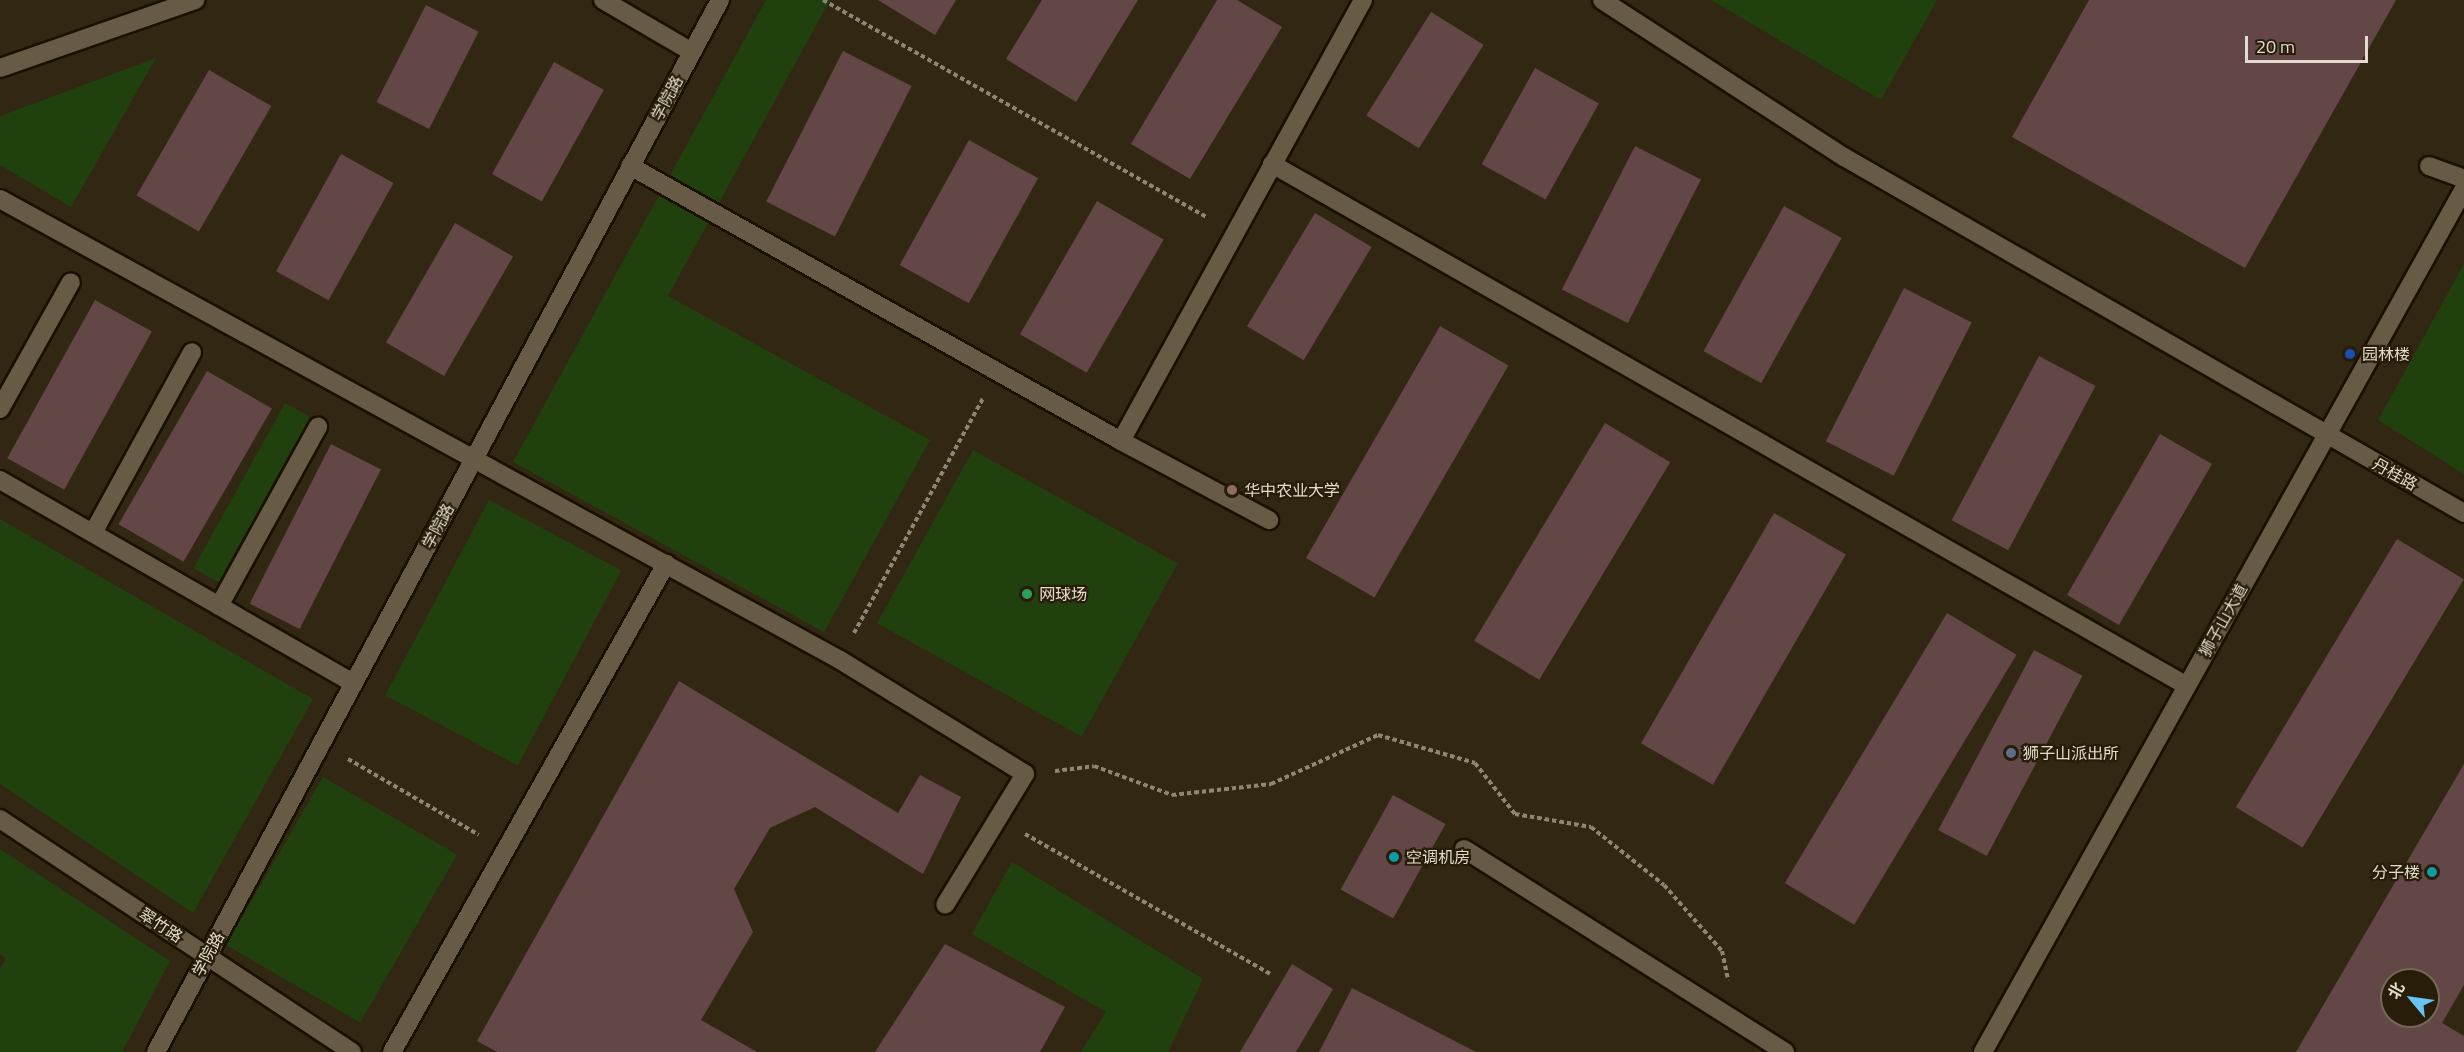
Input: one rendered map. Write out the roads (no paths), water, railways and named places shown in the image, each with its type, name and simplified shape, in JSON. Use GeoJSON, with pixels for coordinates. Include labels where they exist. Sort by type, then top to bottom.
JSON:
{"type":"FeatureCollection","features":[{"type":"Feature","properties":{"kind":"street"},"geometry":{"type":"LineString","coordinates":[[0,68],[195,0]]}},
{"type":"Feature","properties":{"kind":"street"},"geometry":{"type":"LineString","coordinates":[[603,0],[692,52]]}},
{"type":"Feature","properties":{"kind":"street","name":"学院路"},"geometry":{"type":"LineString","coordinates":[[156,1052],[720,0]]}},
{"type":"Feature","properties":{"kind":"street"},"geometry":{"type":"LineString","coordinates":[[1121,441],[1363,0]]}},
{"type":"Feature","properties":{"kind":"street","name":"丹桂路"},"geometry":{"type":"LineString","coordinates":[[1602,0],[1844,157],[2464,513]]}},
{"type":"Feature","properties":{"kind":"street"},"geometry":{"type":"LineString","coordinates":[[1272,164],[2187,686]]}},
{"type":"Feature","properties":{"kind":"street"},"geometry":{"type":"LineString","coordinates":[[630,166],[1121,441],[1269,520]]}},
{"type":"Feature","properties":{"kind":"street"},"geometry":{"type":"LineString","coordinates":[[2429,166],[2464,179]]}},
{"type":"Feature","properties":{"kind":"street","name":"狮子山大道"},"geometry":{"type":"LineString","coordinates":[[1983,1052],[2464,189]]}},
{"type":"Feature","properties":{"kind":"street"},"geometry":{"type":"LineString","coordinates":[[0,199],[840,660],[1025,774],[945,905]]}},
{"type":"Feature","properties":{"kind":"street"},"geometry":{"type":"LineString","coordinates":[[0,409],[71,282]]}},
{"type":"Feature","properties":{"kind":"street"},"geometry":{"type":"LineString","coordinates":[[93,533],[192,352]]}},
{"type":"Feature","properties":{"kind":"street"},"geometry":{"type":"LineString","coordinates":[[219,606],[318,427]]}},
{"type":"Feature","properties":{"kind":"street"},"geometry":{"type":"LineString","coordinates":[[0,480],[353,683]]}},
{"type":"Feature","properties":{"kind":"street"},"geometry":{"type":"LineString","coordinates":[[392,1052],[666,564]]}},
{"type":"Feature","properties":{"kind":"street","name":"翠竹路"},"geometry":{"type":"LineString","coordinates":[[0,819],[352,1052]]}},
{"type":"Feature","properties":{"kind":"street"},"geometry":{"type":"LineString","coordinates":[[1464,849],[1785,1052]]}},
{"type":"Feature","properties":{"kind":"place","name":"园林楼"},"geometry":{"type":"Point","coordinates":[2350,354]}},
{"type":"Feature","properties":{"kind":"place","name":"华中农业大学"},"geometry":{"type":"Point","coordinates":[1232,490]}},
{"type":"Feature","properties":{"kind":"place","name":"网球场"},"geometry":{"type":"Point","coordinates":[1027,594]}},
{"type":"Feature","properties":{"kind":"place","name":"狮子山派出所"},"geometry":{"type":"Point","coordinates":[2011,753]}},
{"type":"Feature","properties":{"kind":"place","name":"空调机房"},"geometry":{"type":"Point","coordinates":[1394,857]}},
{"type":"Feature","properties":{"kind":"place","name":"分子楼"},"geometry":{"type":"Point","coordinates":[2432,872]}}]}
